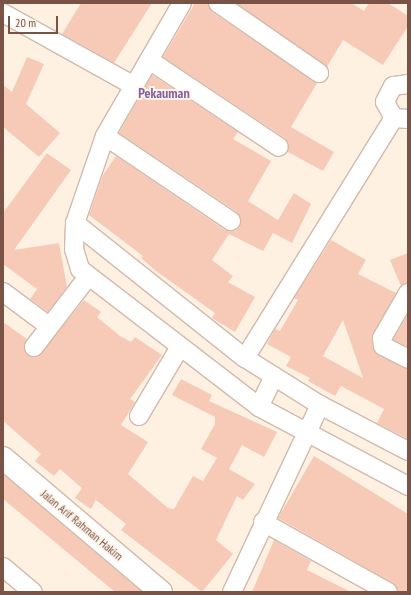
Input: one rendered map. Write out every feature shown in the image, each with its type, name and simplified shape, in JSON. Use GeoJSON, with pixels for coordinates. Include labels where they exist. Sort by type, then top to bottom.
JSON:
{"type":"FeatureCollection","features":[{"type":"Feature","properties":{"kind":"main road","name":"Jalan Arif Rahman Hakim"},"geometry":{"type":"LineString","coordinates":[[3,458],[161,592]]}},
{"type":"Feature","properties":{"kind":"street"},"geometry":{"type":"LineString","coordinates":[[182,3],[105,136],[75,223],[76,259],[87,278],[212,369],[259,407],[305,433],[408,486]]}},
{"type":"Feature","properties":{"kind":"street"},"geometry":{"type":"LineString","coordinates":[[218,3],[319,73]]}},
{"type":"Feature","properties":{"kind":"street"},"geometry":{"type":"LineString","coordinates":[[3,13],[134,86]]}},
{"type":"Feature","properties":{"kind":"street"},"geometry":{"type":"LineString","coordinates":[[149,60],[279,147]]}},
{"type":"Feature","properties":{"kind":"street"},"geometry":{"type":"LineString","coordinates":[[244,358],[401,119],[386,109],[386,96],[393,86],[408,84]]}},
{"type":"Feature","properties":{"kind":"street"},"geometry":{"type":"LineString","coordinates":[[105,136],[231,221]]}},
{"type":"Feature","properties":{"kind":"street"},"geometry":{"type":"LineString","coordinates":[[75,223],[244,358],[320,405],[408,451]]}},
{"type":"Feature","properties":{"kind":"street"},"geometry":{"type":"LineString","coordinates":[[34,347],[87,278]]}},
{"type":"Feature","properties":{"kind":"street"},"geometry":{"type":"LineString","coordinates":[[3,292],[49,326]]}},
{"type":"Feature","properties":{"kind":"street"},"geometry":{"type":"LineString","coordinates":[[408,293],[382,338],[383,346],[408,359]]}},
{"type":"Feature","properties":{"kind":"street"},"geometry":{"type":"LineString","coordinates":[[212,369],[227,345]]}},
{"type":"Feature","properties":{"kind":"street"},"geometry":{"type":"LineString","coordinates":[[139,416],[180,347]]}},
{"type":"Feature","properties":{"kind":"street"},"geometry":{"type":"LineString","coordinates":[[259,407],[274,376]]}},
{"type":"Feature","properties":{"kind":"street"},"geometry":{"type":"LineString","coordinates":[[232,592],[263,522],[305,433],[320,405]]}},
{"type":"Feature","properties":{"kind":"street"},"geometry":{"type":"LineString","coordinates":[[263,522],[388,592]]}},
{"type":"Feature","properties":{"kind":"street"},"geometry":{"type":"LineString","coordinates":[[3,567],[33,592]]}},
{"type":"Feature","properties":{"kind":"building"},"geometry":{"type":"Polygon","coordinates":[[[81,3],[152,3],[114,63],[62,34],[81,3]]]}},
{"type":"Feature","properties":{"kind":"building"},"geometry":{"type":"Polygon","coordinates":[[[195,3],[208,3],[212,12],[317,83],[291,127],[334,152],[323,171],[288,152],[285,138],[163,57],[195,3]]]}},
{"type":"Feature","properties":{"kind":"building"},"geometry":{"type":"Polygon","coordinates":[[[236,3],[351,3],[364,11],[369,3],[388,3],[408,16],[408,26],[383,65],[343,40],[327,67],[236,3]]]}},
{"type":"Feature","properties":{"kind":"building"},"geometry":{"type":"Polygon","coordinates":[[[27,57],[44,64],[26,104],[60,133],[39,157],[3,127],[3,85],[12,92],[27,57]]]}},
{"type":"Feature","properties":{"kind":"building"},"geometry":{"type":"Polygon","coordinates":[[[152,75],[238,132],[233,139],[271,161],[248,201],[278,220],[294,193],[311,204],[292,243],[273,233],[263,251],[229,234],[212,260],[233,276],[228,282],[255,297],[235,332],[212,318],[215,313],[156,271],[141,258],[143,256],[89,215],[103,175],[116,156],[225,230],[235,231],[240,227],[237,212],[119,133],[152,75]]]}},
{"type":"Feature","properties":{"kind":"building"},"geometry":{"type":"Polygon","coordinates":[[[47,153],[71,170],[14,250],[59,243],[67,287],[48,312],[30,299],[37,289],[3,264],[3,213],[47,153]]]}},
{"type":"Feature","properties":{"kind":"building"},"geometry":{"type":"Polygon","coordinates":[[[331,240],[366,260],[358,274],[396,293],[372,339],[378,355],[408,369],[408,439],[377,423],[384,409],[341,386],[335,396],[308,381],[310,378],[286,366],[291,357],[267,344],[275,329],[280,331],[298,300],[294,298],[331,240]],[[343,320],[323,356],[363,378],[343,320]]]}},
{"type":"Feature","properties":{"kind":"building"},"geometry":{"type":"Polygon","coordinates":[[[408,253],[408,283],[401,286],[390,260],[408,253]]]}},
{"type":"Feature","properties":{"kind":"building"},"geometry":{"type":"Polygon","coordinates":[[[84,300],[101,312],[97,317],[120,336],[131,342],[135,337],[162,355],[130,399],[135,402],[121,425],[148,442],[128,474],[168,508],[174,509],[193,476],[203,481],[217,458],[201,449],[215,424],[215,417],[172,395],[181,379],[212,395],[209,401],[277,432],[264,457],[242,445],[229,469],[255,484],[243,500],[237,496],[216,540],[233,554],[202,592],[121,530],[126,524],[96,500],[91,509],[75,498],[82,488],[60,469],[54,476],[35,461],[41,454],[3,421],[3,322],[27,339],[24,346],[27,355],[38,357],[84,300]]]}},
{"type":"Feature","properties":{"kind":"building"},"geometry":{"type":"Polygon","coordinates":[[[408,314],[408,347],[393,340],[408,314]]]}},
{"type":"Feature","properties":{"kind":"building"},"geometry":{"type":"Polygon","coordinates":[[[314,456],[408,514],[408,592],[398,592],[393,583],[278,518],[314,456]]]}},
{"type":"Feature","properties":{"kind":"building"},"geometry":{"type":"Polygon","coordinates":[[[3,474],[142,592],[115,592],[3,499],[3,474]]]}},
{"type":"Feature","properties":{"kind":"building"},"geometry":{"type":"Polygon","coordinates":[[[274,540],[311,561],[307,570],[351,592],[252,592],[274,540]]]}},
{"type":"Feature","properties":{"kind":"district","name":"Pekauman"},"geometry":{"type":"Point","coordinates":[164,93]}}]}
